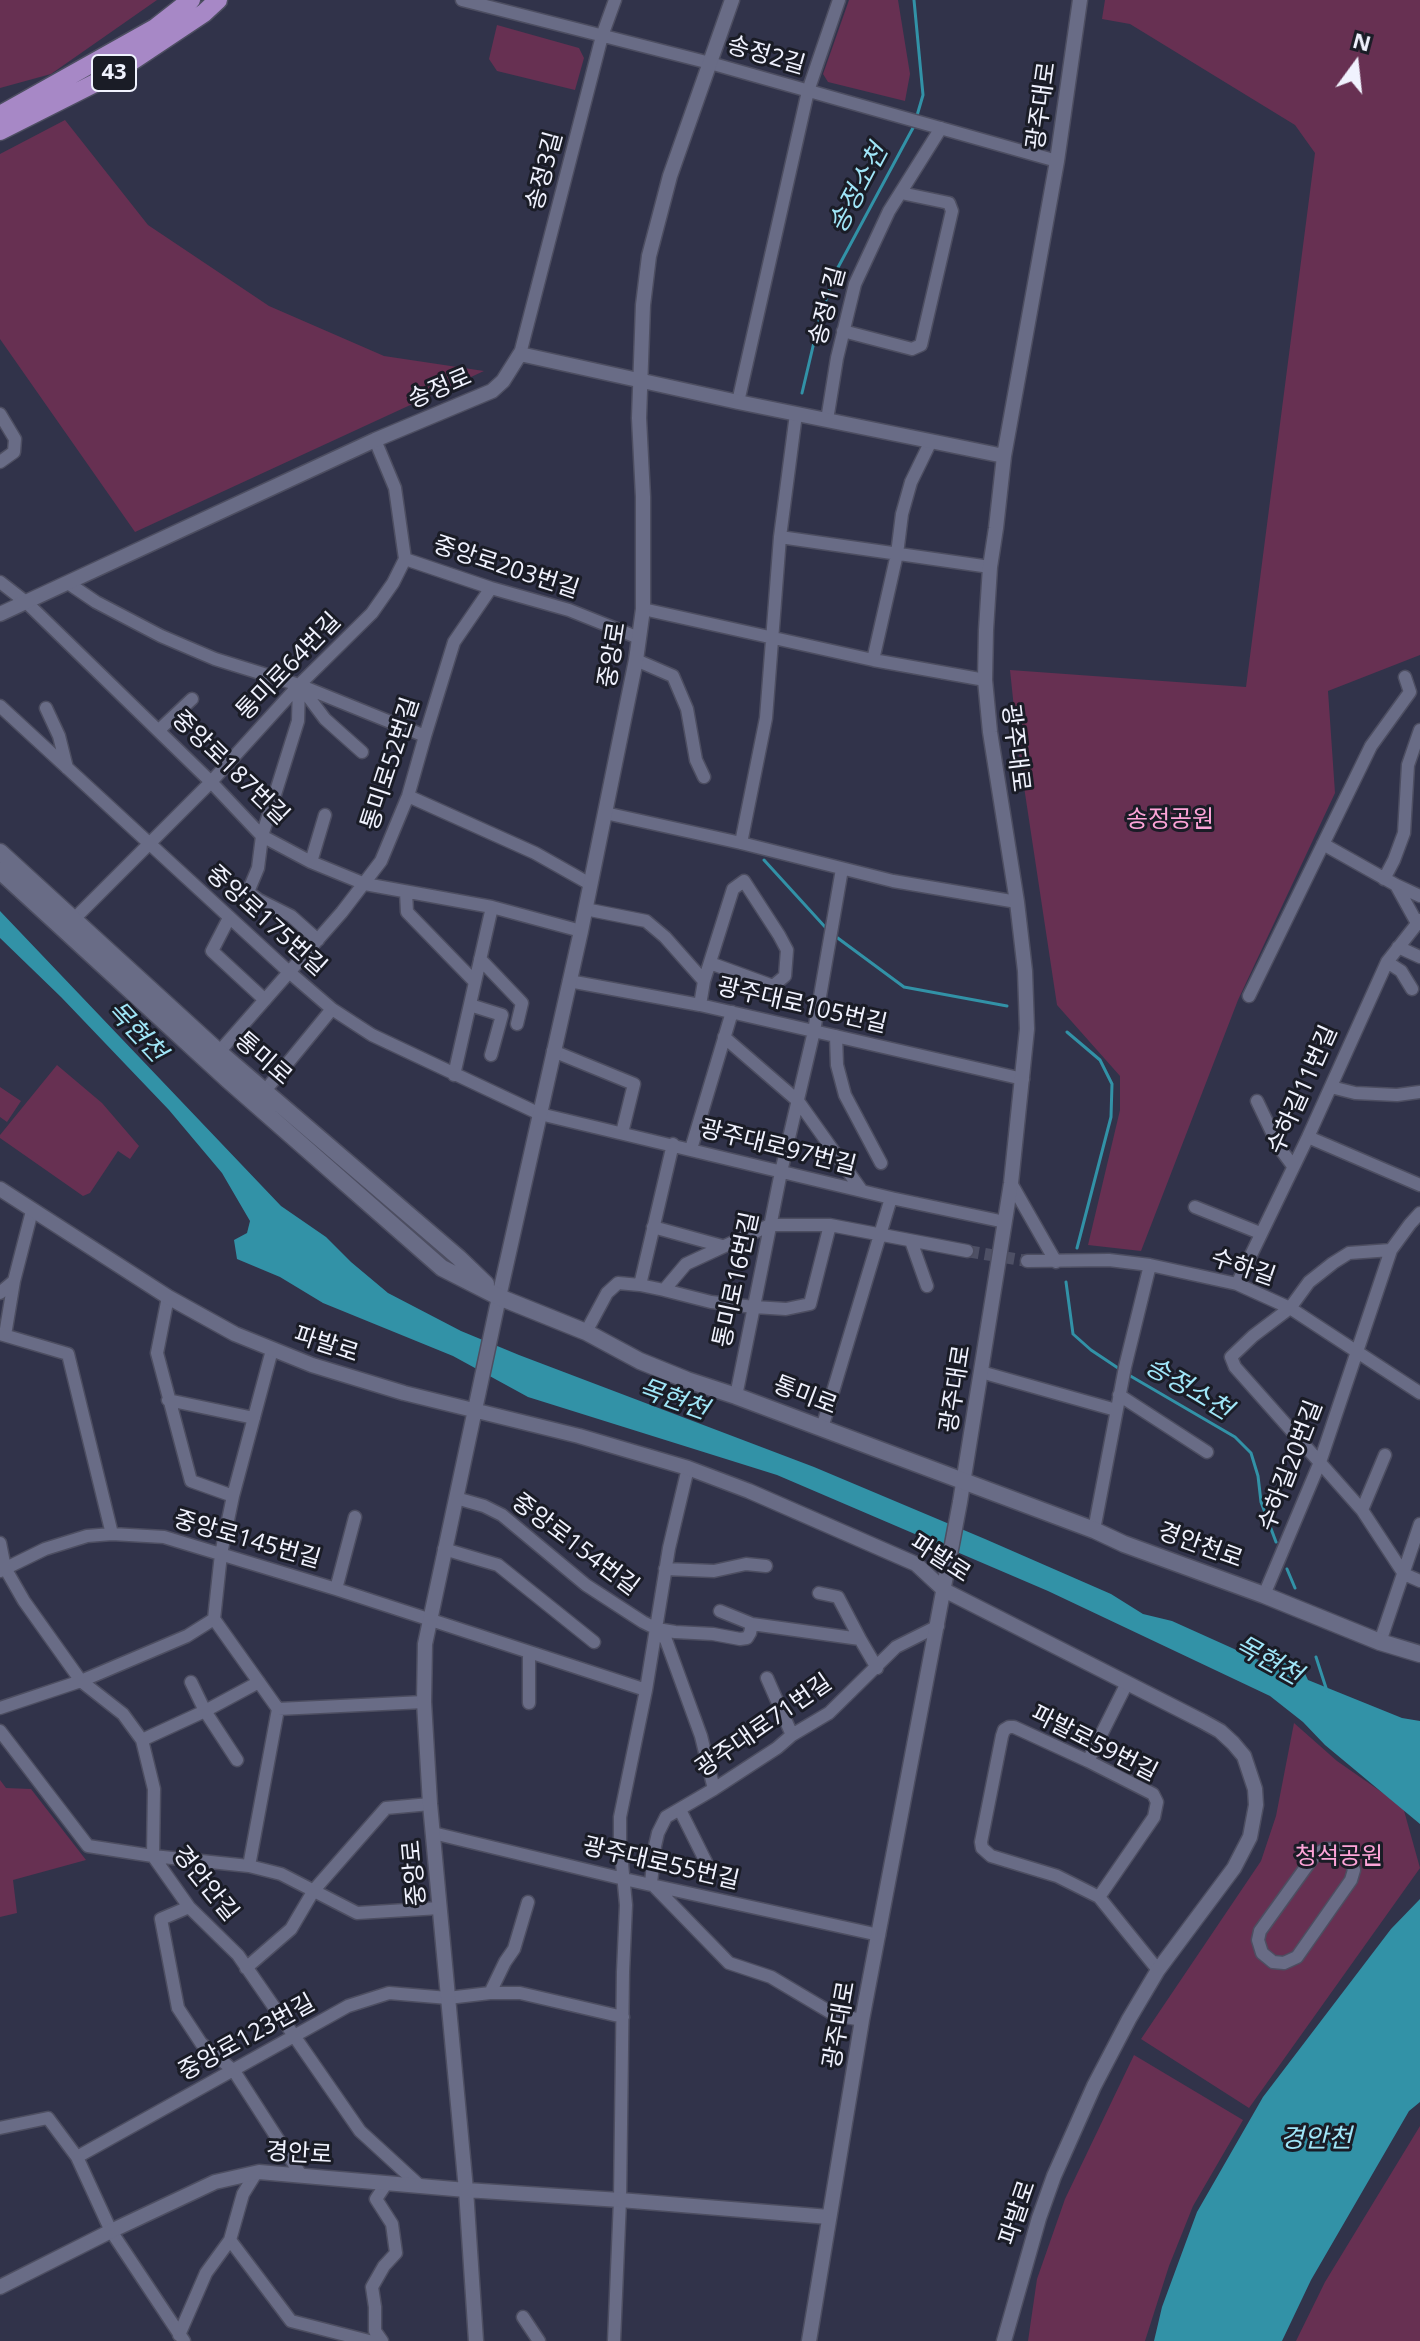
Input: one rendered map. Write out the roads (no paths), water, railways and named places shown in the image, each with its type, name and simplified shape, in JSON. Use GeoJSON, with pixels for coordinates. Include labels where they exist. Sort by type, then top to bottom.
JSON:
{"type":"FeatureCollection","features":[{"type":"Feature","properties":{"kind":"main road","name":"43"},"geometry":{"type":"LineString","coordinates":[[0,115],[155,28],[191,0]]}},
{"type":"Feature","properties":{"kind":"main road","name":"43"},"geometry":{"type":"LineString","coordinates":[[0,131],[111,75],[204,13],[218,0]]}},
{"type":"Feature","properties":{"kind":"main road","name":"통미로"},"geometry":{"type":"LineString","coordinates":[[0,852],[219,1052],[459,1258],[499,1297]]}},
{"type":"Feature","properties":{"kind":"main road","name":"통미로"},"geometry":{"type":"LineString","coordinates":[[0,871],[228,1080],[442,1268],[499,1297],[586,1332],[640,1361],[964,1482]]}},
{"type":"Feature","properties":{"kind":"main road","name":"경안천로"},"geometry":{"type":"LineString","coordinates":[[964,1482],[1380,1642],[1420,1654]]}},
{"type":"Feature","properties":{"kind":"street","name":"송정2길"},"geometry":{"type":"LineString","coordinates":[[462,0],[710,63],[1057,161]]}},
{"type":"Feature","properties":{"kind":"street","name":"송정3길"},"geometry":{"type":"LineString","coordinates":[[520,354],[602,36],[615,0]]}},
{"type":"Feature","properties":{"kind":"street","name":"중앙로"},"geometry":{"type":"LineString","coordinates":[[476,2341],[466,2190],[430,1804],[424,1702],[429,1620],[581,931],[636,660],[643,609],[640,381],[645,277],[652,236],[732,0]]}},
{"type":"Feature","properties":{"kind":"street"},"geometry":{"type":"LineString","coordinates":[[738,402],[808,91],[839,0]]}},
{"type":"Feature","properties":{"kind":"street","name":"광주대로"},"geometry":{"type":"LineString","coordinates":[[809,2341],[862,2020],[964,1482],[1011,1183],[1027,1029],[1025,971],[1017,902],[997,785],[985,680],[990,567],[1004,456],[1057,161],[1080,0]]}},
{"type":"Feature","properties":{"kind":"street","name":"송정1길"},"geometry":{"type":"LineString","coordinates":[[827,420],[855,284],[883,222],[941,128]]}},
{"type":"Feature","properties":{"kind":"street"},"geometry":{"type":"LineString","coordinates":[[843,331],[912,349],[921,345],[952,211],[949,203],[901,193]]}},
{"type":"Feature","properties":{"kind":"street"},"geometry":{"type":"LineString","coordinates":[[520,354],[1004,456]]}},
{"type":"Feature","properties":{"kind":"street","name":"송정로"},"geometry":{"type":"LineString","coordinates":[[0,614],[375,440],[492,391],[503,381],[520,354]]}},
{"type":"Feature","properties":{"kind":"street"},"geometry":{"type":"LineString","coordinates":[[0,414],[15,439],[14,452],[0,462]]}},
{"type":"Feature","properties":{"kind":"street"},"geometry":{"type":"LineString","coordinates":[[741,843],[766,718],[780,537],[796,414]]}},
{"type":"Feature","properties":{"kind":"street"},"geometry":{"type":"LineString","coordinates":[[375,440],[395,488],[405,559]]}},
{"type":"Feature","properties":{"kind":"street"},"geometry":{"type":"LineString","coordinates":[[873,660],[897,554],[902,514],[911,482],[931,441]]}},
{"type":"Feature","properties":{"kind":"street"},"geometry":{"type":"LineString","coordinates":[[780,537],[990,567]]}},
{"type":"Feature","properties":{"kind":"street","name":"중앙로203번길"},"geometry":{"type":"LineString","coordinates":[[405,559],[569,610],[639,638]]}},
{"type":"Feature","properties":{"kind":"street","name":"통미로64번길"},"geometry":{"type":"LineString","coordinates":[[73,920],[211,782],[299,685],[372,613],[405,559]]}},
{"type":"Feature","properties":{"kind":"street","name":"중앙로187번길"},"geometry":{"type":"LineString","coordinates":[[0,582],[27,603],[159,730],[262,836],[311,862],[365,884],[492,907],[581,931]]}},
{"type":"Feature","properties":{"kind":"street"},"geometry":{"type":"LineString","coordinates":[[68,583],[96,602],[161,636],[215,659],[299,685],[425,736]]}},
{"type":"Feature","properties":{"kind":"street","name":"통미로52번길"},"geometry":{"type":"LineString","coordinates":[[219,1052],[318,940],[381,861],[408,796],[454,642],[491,588]]}},
{"type":"Feature","properties":{"kind":"street"},"geometry":{"type":"LineString","coordinates":[[643,609],[873,660],[985,680]]}},
{"type":"Feature","properties":{"kind":"street"},"geometry":{"type":"LineString","coordinates":[[636,660],[673,676],[687,709],[696,760],[704,777]]}},
{"type":"Feature","properties":{"kind":"street"},"geometry":{"type":"LineString","coordinates":[[1249,996],[1371,746],[1410,692],[1405,677]]}},
{"type":"Feature","properties":{"kind":"street"},"geometry":{"type":"LineString","coordinates":[[299,685],[325,719],[362,752]]}},
{"type":"Feature","properties":{"kind":"street"},"geometry":{"type":"LineString","coordinates":[[299,685],[298,721],[262,836],[258,868],[248,892],[291,916],[318,940]]}},
{"type":"Feature","properties":{"kind":"street"},"geometry":{"type":"LineString","coordinates":[[159,730],[192,699]]}},
{"type":"Feature","properties":{"kind":"street","name":"중앙로175번길"},"geometry":{"type":"LineString","coordinates":[[0,706],[332,1009],[372,1035],[540,1114]]}},
{"type":"Feature","properties":{"kind":"street"},"geometry":{"type":"LineString","coordinates":[[46,708],[59,736],[67,768]]}},
{"type":"Feature","properties":{"kind":"street"},"geometry":{"type":"LineString","coordinates":[[1419,922],[1390,882],[1404,833],[1408,765],[1420,730]]}},
{"type":"Feature","properties":{"kind":"street"},"geometry":{"type":"LineString","coordinates":[[408,796],[535,853],[590,884]]}},
{"type":"Feature","properties":{"kind":"street"},"geometry":{"type":"LineString","coordinates":[[605,813],[893,881],[1017,902]]}},
{"type":"Feature","properties":{"kind":"street"},"geometry":{"type":"LineString","coordinates":[[311,862],[325,815]]}},
{"type":"Feature","properties":{"kind":"street"},"geometry":{"type":"LineString","coordinates":[[1323,844],[1420,896]]}},
{"type":"Feature","properties":{"kind":"street","name":"통미로16번길"},"geometry":{"type":"LineString","coordinates":[[736,1396],[781,1172],[814,1031],[842,869]]}},
{"type":"Feature","properties":{"kind":"street"},"geometry":{"type":"LineString","coordinates":[[700,1005],[704,981],[733,889],[744,881],[787,950],[785,976],[773,986],[710,963]]}},
{"type":"Feature","properties":{"kind":"street"},"geometry":{"type":"LineString","coordinates":[[406,892],[407,912],[475,982]]}},
{"type":"Feature","properties":{"kind":"street"},"geometry":{"type":"LineString","coordinates":[[454,1075],[492,907]]}},
{"type":"Feature","properties":{"kind":"street"},"geometry":{"type":"LineString","coordinates":[[585,909],[646,921],[665,937],[704,981]]}},
{"type":"Feature","properties":{"kind":"street"},"geometry":{"type":"LineString","coordinates":[[229,918],[212,951],[265,1000]]}},
{"type":"Feature","properties":{"kind":"street","name":"수하길11번길"},"geometry":{"type":"LineString","coordinates":[[1237,1284],[1387,962],[1419,922]]}},
{"type":"Feature","properties":{"kind":"street"},"geometry":{"type":"LineString","coordinates":[[1398,947],[1420,957]]}},
{"type":"Feature","properties":{"kind":"street"},"geometry":{"type":"LineString","coordinates":[[480,959],[522,1003],[517,1024]]}},
{"type":"Feature","properties":{"kind":"street"},"geometry":{"type":"LineString","coordinates":[[1387,962],[1401,971],[1412,989]]}},
{"type":"Feature","properties":{"kind":"street","name":"광주대로105번길"},"geometry":{"type":"LineString","coordinates":[[569,981],[700,1005],[1023,1079]]}},
{"type":"Feature","properties":{"kind":"street"},"geometry":{"type":"LineString","coordinates":[[470,1005],[502,1015],[491,1055]]}},
{"type":"Feature","properties":{"kind":"street"},"geometry":{"type":"LineString","coordinates":[[264,1092],[332,1009]]}},
{"type":"Feature","properties":{"kind":"street"},"geometry":{"type":"LineString","coordinates":[[691,1149],[732,1012]]}},
{"type":"Feature","properties":{"kind":"street"},"geometry":{"type":"LineString","coordinates":[[836,1036],[837,1065],[845,1095],[881,1163]]}},
{"type":"Feature","properties":{"kind":"street"},"geometry":{"type":"LineString","coordinates":[[724,1037],[798,1101],[862,1191]]}},
{"type":"Feature","properties":{"kind":"street"},"geometry":{"type":"LineString","coordinates":[[553,1051],[634,1084],[622,1133]]}},
{"type":"Feature","properties":{"kind":"street"},"geometry":{"type":"LineString","coordinates":[[1331,1087],[1355,1093],[1397,1095],[1420,1092]]}},
{"type":"Feature","properties":{"kind":"street"},"geometry":{"type":"LineString","coordinates":[[1257,1101],[1279,1147],[1293,1166]]}},
{"type":"Feature","properties":{"kind":"street","name":"광주대로97번길"},"geometry":{"type":"LineString","coordinates":[[540,1114],[891,1198],[1005,1222]]}},
{"type":"Feature","properties":{"kind":"street"},"geometry":{"type":"LineString","coordinates":[[1308,1137],[1420,1185]]}},
{"type":"Feature","properties":{"kind":"street"},"geometry":{"type":"LineString","coordinates":[[640,1285],[673,1144]]}},
{"type":"Feature","properties":{"kind":"street"},"geometry":{"type":"LineString","coordinates":[[1011,1183],[1056,1262]]}},
{"type":"Feature","properties":{"kind":"street","name":"파발로"},"geometry":{"type":"LineString","coordinates":[[0,1189],[168,1297],[235,1334],[272,1350],[404,1393],[476,1408],[688,1468],[749,1491],[916,1564],[1127,1683],[1220,1731],[1244,1756],[1255,1789],[1254,1822],[1244,1851],[1158,1970],[1100,2075],[1054,2176],[1026,2258],[1004,2341]]}},
{"type":"Feature","properties":{"kind":"street"},"geometry":{"type":"LineString","coordinates":[[822,1428],[891,1198]]}},
{"type":"Feature","properties":{"kind":"street"},"geometry":{"type":"LineString","coordinates":[[1195,1207],[1260,1233]]}},
{"type":"Feature","properties":{"kind":"street"},"geometry":{"type":"LineString","coordinates":[[32,1211],[2,1334],[68,1354],[112,1534]]}},
{"type":"Feature","properties":{"kind":"street","name":"수하길20번길"},"geometry":{"type":"LineString","coordinates":[[1264,1595],[1320,1462],[1391,1250],[1420,1213]]}},
{"type":"Feature","properties":{"kind":"street"},"geometry":{"type":"LineString","coordinates":[[664,1290],[686,1264],[770,1225],[830,1225],[967,1251]]}},
{"type":"Feature","properties":{"kind":"street"},"geometry":{"type":"LineString","coordinates":[[586,1332],[607,1293],[618,1283],[640,1285],[711,1302],[754,1307],[786,1309],[810,1304],[830,1225]]}},
{"type":"Feature","properties":{"kind":"street"},"geometry":{"type":"LineString","coordinates":[[653,1227],[722,1246]]}},
{"type":"Feature","properties":{"kind":"street"},"geometry":{"type":"LineString","coordinates":[[911,1241],[927,1286]]}},
{"type":"Feature","properties":{"kind":"street"},"geometry":{"type":"LineString","coordinates":[[1391,1250],[1349,1253],[1309,1282],[1290,1308],[1231,1357],[1235,1367],[1362,1510],[1404,1574],[1420,1581]]}},
{"type":"Feature","properties":{"kind":"street","name":"수하길"},"geometry":{"type":"LineString","coordinates":[[1027,1261],[1109,1260],[1150,1265],[1237,1284],[1290,1308],[1420,1393]]}},
{"type":"Feature","properties":{"kind":"street"},"geometry":{"type":"LineString","coordinates":[[1094,1530],[1119,1395],[1150,1265]]}},
{"type":"Feature","properties":{"kind":"street"},"geometry":{"type":"LineString","coordinates":[[0,1293],[14,1281]]}},
{"type":"Feature","properties":{"kind":"street"},"geometry":{"type":"LineString","coordinates":[[168,1297],[157,1353],[191,1481],[233,1496]]}},
{"type":"Feature","properties":{"kind":"street"},"geometry":{"type":"LineString","coordinates":[[249,1866],[278,1709],[214,1619],[221,1554],[233,1496],[272,1350]]}},
{"type":"Feature","properties":{"kind":"street"},"geometry":{"type":"LineString","coordinates":[[981,1372],[1116,1410]]}},
{"type":"Feature","properties":{"kind":"street"},"geometry":{"type":"LineString","coordinates":[[1119,1395],[1207,1452]]}},
{"type":"Feature","properties":{"kind":"street"},"geometry":{"type":"LineString","coordinates":[[168,1400],[254,1418]]}},
{"type":"Feature","properties":{"kind":"street"},"geometry":{"type":"LineString","coordinates":[[1362,1510],[1385,1455]]}},
{"type":"Feature","properties":{"kind":"street"},"geometry":{"type":"LineString","coordinates":[[614,2341],[626,1905],[620,1817],[646,1690],[665,1569],[688,1468]]}},
{"type":"Feature","properties":{"kind":"street","name":"중앙로154번길"},"geometry":{"type":"LineString","coordinates":[[456,1498],[502,1515],[586,1585],[657,1629],[740,1639],[747,1638],[752,1624],[860,1639]]}},
{"type":"Feature","properties":{"kind":"street"},"geometry":{"type":"LineString","coordinates":[[336,1589],[355,1517]]}},
{"type":"Feature","properties":{"kind":"street"},"geometry":{"type":"LineString","coordinates":[[1380,1642],[1418,1540],[1420,1524]]}},
{"type":"Feature","properties":{"kind":"street","name":"중앙로145번길"},"geometry":{"type":"LineString","coordinates":[[2,1569],[45,1549],[87,1536],[164,1537],[336,1589],[646,1690]]}},
{"type":"Feature","properties":{"kind":"street","name":"경안안길"},"geometry":{"type":"LineString","coordinates":[[0,1543],[2,1569],[81,1681],[123,1714],[142,1740],[154,1789],[153,1856],[189,1907],[238,1955],[360,2131],[419,2185]]}},
{"type":"Feature","properties":{"kind":"street"},"geometry":{"type":"LineString","coordinates":[[444,1549],[498,1565],[594,1642]]}},
{"type":"Feature","properties":{"kind":"street"},"geometry":{"type":"LineString","coordinates":[[665,1569],[714,1571],[746,1564],[766,1566]]}},
{"type":"Feature","properties":{"kind":"street"},"geometry":{"type":"LineString","coordinates":[[819,1593],[838,1597],[877,1668]]}},
{"type":"Feature","properties":{"kind":"street"},"geometry":{"type":"LineString","coordinates":[[720,1611],[752,1624]]}},
{"type":"Feature","properties":{"kind":"street"},"geometry":{"type":"LineString","coordinates":[[0,1708],[81,1681],[187,1636],[214,1619]]}},
{"type":"Feature","properties":{"kind":"street","name":"광주대로71번길"},"geometry":{"type":"LineString","coordinates":[[651,1883],[655,1846],[666,1817],[829,1713],[896,1647],[938,1626]]}},
{"type":"Feature","properties":{"kind":"street"},"geometry":{"type":"LineString","coordinates":[[657,1629],[666,1640],[701,1736],[714,1789]]}},
{"type":"Feature","properties":{"kind":"street"},"geometry":{"type":"LineString","coordinates":[[529,1653],[529,1703]]}},
{"type":"Feature","properties":{"kind":"street"},"geometry":{"type":"LineString","coordinates":[[767,1678],[792,1735]]}},
{"type":"Feature","properties":{"kind":"street"},"geometry":{"type":"LineString","coordinates":[[191,1682],[205,1711],[237,1760]]}},
{"type":"Feature","properties":{"kind":"street"},"geometry":{"type":"LineString","coordinates":[[142,1740],[259,1682]]}},
{"type":"Feature","properties":{"kind":"street"},"geometry":{"type":"LineString","coordinates":[[1088,1761],[1127,1683]]}},
{"type":"Feature","properties":{"kind":"street"},"geometry":{"type":"LineString","coordinates":[[278,1709],[424,1702]]}},
{"type":"Feature","properties":{"kind":"street","name":"파발로59번길"},"geometry":{"type":"LineString","coordinates":[[1099,1897],[1154,1817],[1157,1802],[1153,1794],[1014,1727],[1004,1730],[981,1842],[985,1853],[1057,1876],[1099,1897],[1158,1970]]}},
{"type":"Feature","properties":{"kind":"street"},"geometry":{"type":"LineString","coordinates":[[0,1731],[88,1846],[249,1866],[281,1874],[357,1913],[440,1908]]}},
{"type":"Feature","properties":{"kind":"street"},"geometry":{"type":"LineString","coordinates":[[246,1968],[291,1929],[314,1890],[386,1808],[430,1804]]}},
{"type":"Feature","properties":{"kind":"street"},"geometry":{"type":"LineString","coordinates":[[680,1810],[706,1862]]}},
{"type":"Feature","properties":{"kind":"street","name":"광주대로55번길"},"geometry":{"type":"LineString","coordinates":[[433,1833],[879,1935]]}},
{"type":"Feature","properties":{"kind":"street"},"geometry":{"type":"LineString","coordinates":[[1325,1849],[1338,1849],[1349,1856],[1354,1870],[1351,1880],[1297,1957],[1284,1963],[1273,1962],[1262,1953],[1258,1940],[1260,1931],[1314,1856],[1325,1849]]}},
{"type":"Feature","properties":{"kind":"street"},"geometry":{"type":"LineString","coordinates":[[651,1883],[729,1963],[771,1977],[835,2015],[862,2020]]}},
{"type":"Feature","properties":{"kind":"street"},"geometry":{"type":"LineString","coordinates":[[490,1993],[514,1949],[528,1902]]}},
{"type":"Feature","properties":{"kind":"street"},"geometry":{"type":"LineString","coordinates":[[189,1907],[161,1919],[178,2008],[201,2043],[234,2071],[301,2175]]}},
{"type":"Feature","properties":{"kind":"street","name":"중앙로123번길"},"geometry":{"type":"LineString","coordinates":[[77,2157],[348,2006],[389,1993],[448,1998],[520,1993],[623,2017]]}},
{"type":"Feature","properties":{"kind":"street"},"geometry":{"type":"LineString","coordinates":[[0,2128],[48,2118],[77,2157],[111,2231],[181,2338]]}},
{"type":"Feature","properties":{"kind":"street"},"geometry":{"type":"LineString","coordinates":[[181,2338],[206,2273],[230,2240],[243,2194],[256,2173]]}},
{"type":"Feature","properties":{"kind":"street","name":"경안로"},"geometry":{"type":"LineString","coordinates":[[0,2287],[215,2182],[256,2173],[829,2217]]}},
{"type":"Feature","properties":{"kind":"street"},"geometry":{"type":"LineString","coordinates":[[382,2341],[375,2331],[372,2287],[396,2253],[392,2224],[376,2199],[386,2184]]}},
{"type":"Feature","properties":{"kind":"street"},"geometry":{"type":"LineString","coordinates":[[230,2240],[291,2321],[369,2341]]}},
{"type":"Feature","properties":{"kind":"street"},"geometry":{"type":"LineString","coordinates":[[523,2317],[539,2341]]}},
{"type":"Feature","properties":{"kind":"water"},"geometry":{"type":"Polygon","coordinates":[[[0,911],[281,1206],[326,1237],[388,1293],[461,1331],[519,1355],[814,1467],[985,1539],[1111,1594],[1143,1614],[1172,1621],[1272,1666],[1287,1662],[1302,1667],[1308,1680],[1402,1718],[1420,1721],[1420,1824],[1270,1696],[1048,1591],[777,1475],[528,1397],[453,1356],[323,1303],[280,1277],[237,1259],[234,1240],[247,1233],[250,1221],[222,1173],[169,1110],[0,938],[0,911]]]}},
{"type":"Feature","properties":{"kind":"water","name":"경안천"},"geometry":{"type":"Polygon","coordinates":[[[1420,1899],[1420,2102],[1409,2111],[1311,2280],[1282,2341],[1154,2341],[1162,2307],[1197,2212],[1263,2097],[1391,1929],[1420,1899]]]}},
{"type":"Feature","properties":{"kind":"waterway","name":"송정소천"},"geometry":{"type":"LineString","coordinates":[[914,0],[923,95],[916,119]]}},
{"type":"Feature","properties":{"kind":"waterway","name":"송정소천"},"geometry":{"type":"LineString","coordinates":[[802,393],[819,321],[835,273],[914,126]]}},
{"type":"Feature","properties":{"kind":"waterway","name":"송정소천"},"geometry":{"type":"LineString","coordinates":[[764,860],[826,928]]}},
{"type":"Feature","properties":{"kind":"waterway","name":"송정소천"},"geometry":{"type":"LineString","coordinates":[[835,936],[904,987],[1007,1006]]}},
{"type":"Feature","properties":{"kind":"waterway","name":"송정소천"},"geometry":{"type":"LineString","coordinates":[[1067,1032],[1100,1060],[1112,1084],[1111,1117],[1077,1248]]}},
{"type":"Feature","properties":{"kind":"waterway","name":"송정소천"},"geometry":{"type":"LineString","coordinates":[[1066,1282],[1073,1334],[1121,1370]]}},
{"type":"Feature","properties":{"kind":"waterway","name":"송정소천"},"geometry":{"type":"LineString","coordinates":[[1127,1374],[1235,1437],[1251,1453],[1261,1502],[1276,1542]]}},
{"type":"Feature","properties":{"kind":"waterway","name":"송정소천"},"geometry":{"type":"LineString","coordinates":[[1287,1569],[1295,1588]]}},
{"type":"Feature","properties":{"kind":"waterway","name":"송정소천"},"geometry":{"type":"LineString","coordinates":[[1316,1657],[1327,1691]]}},
{"type":"Feature","properties":{"kind":"tunnel"},"geometry":{"type":"LineString","coordinates":[[967,1251],[1027,1261]]}},
{"type":"Feature","properties":{"kind":"park label","name":"송정공원"},"geometry":{"type":"Point","coordinates":[1170,820]}},
{"type":"Feature","properties":{"kind":"park label","name":"청석공원"},"geometry":{"type":"Point","coordinates":[1339,1857]}},
{"type":"Feature","properties":{"kind":"water label","name":"목현천"},"geometry":{"type":"Point","coordinates":[136,1032]}},
{"type":"Feature","properties":{"kind":"water label","name":"목현천"},"geometry":{"type":"Point","coordinates":[673,1400]}},
{"type":"Feature","properties":{"kind":"water label","name":"목현천"},"geometry":{"type":"Point","coordinates":[1268,1661]}}]}
